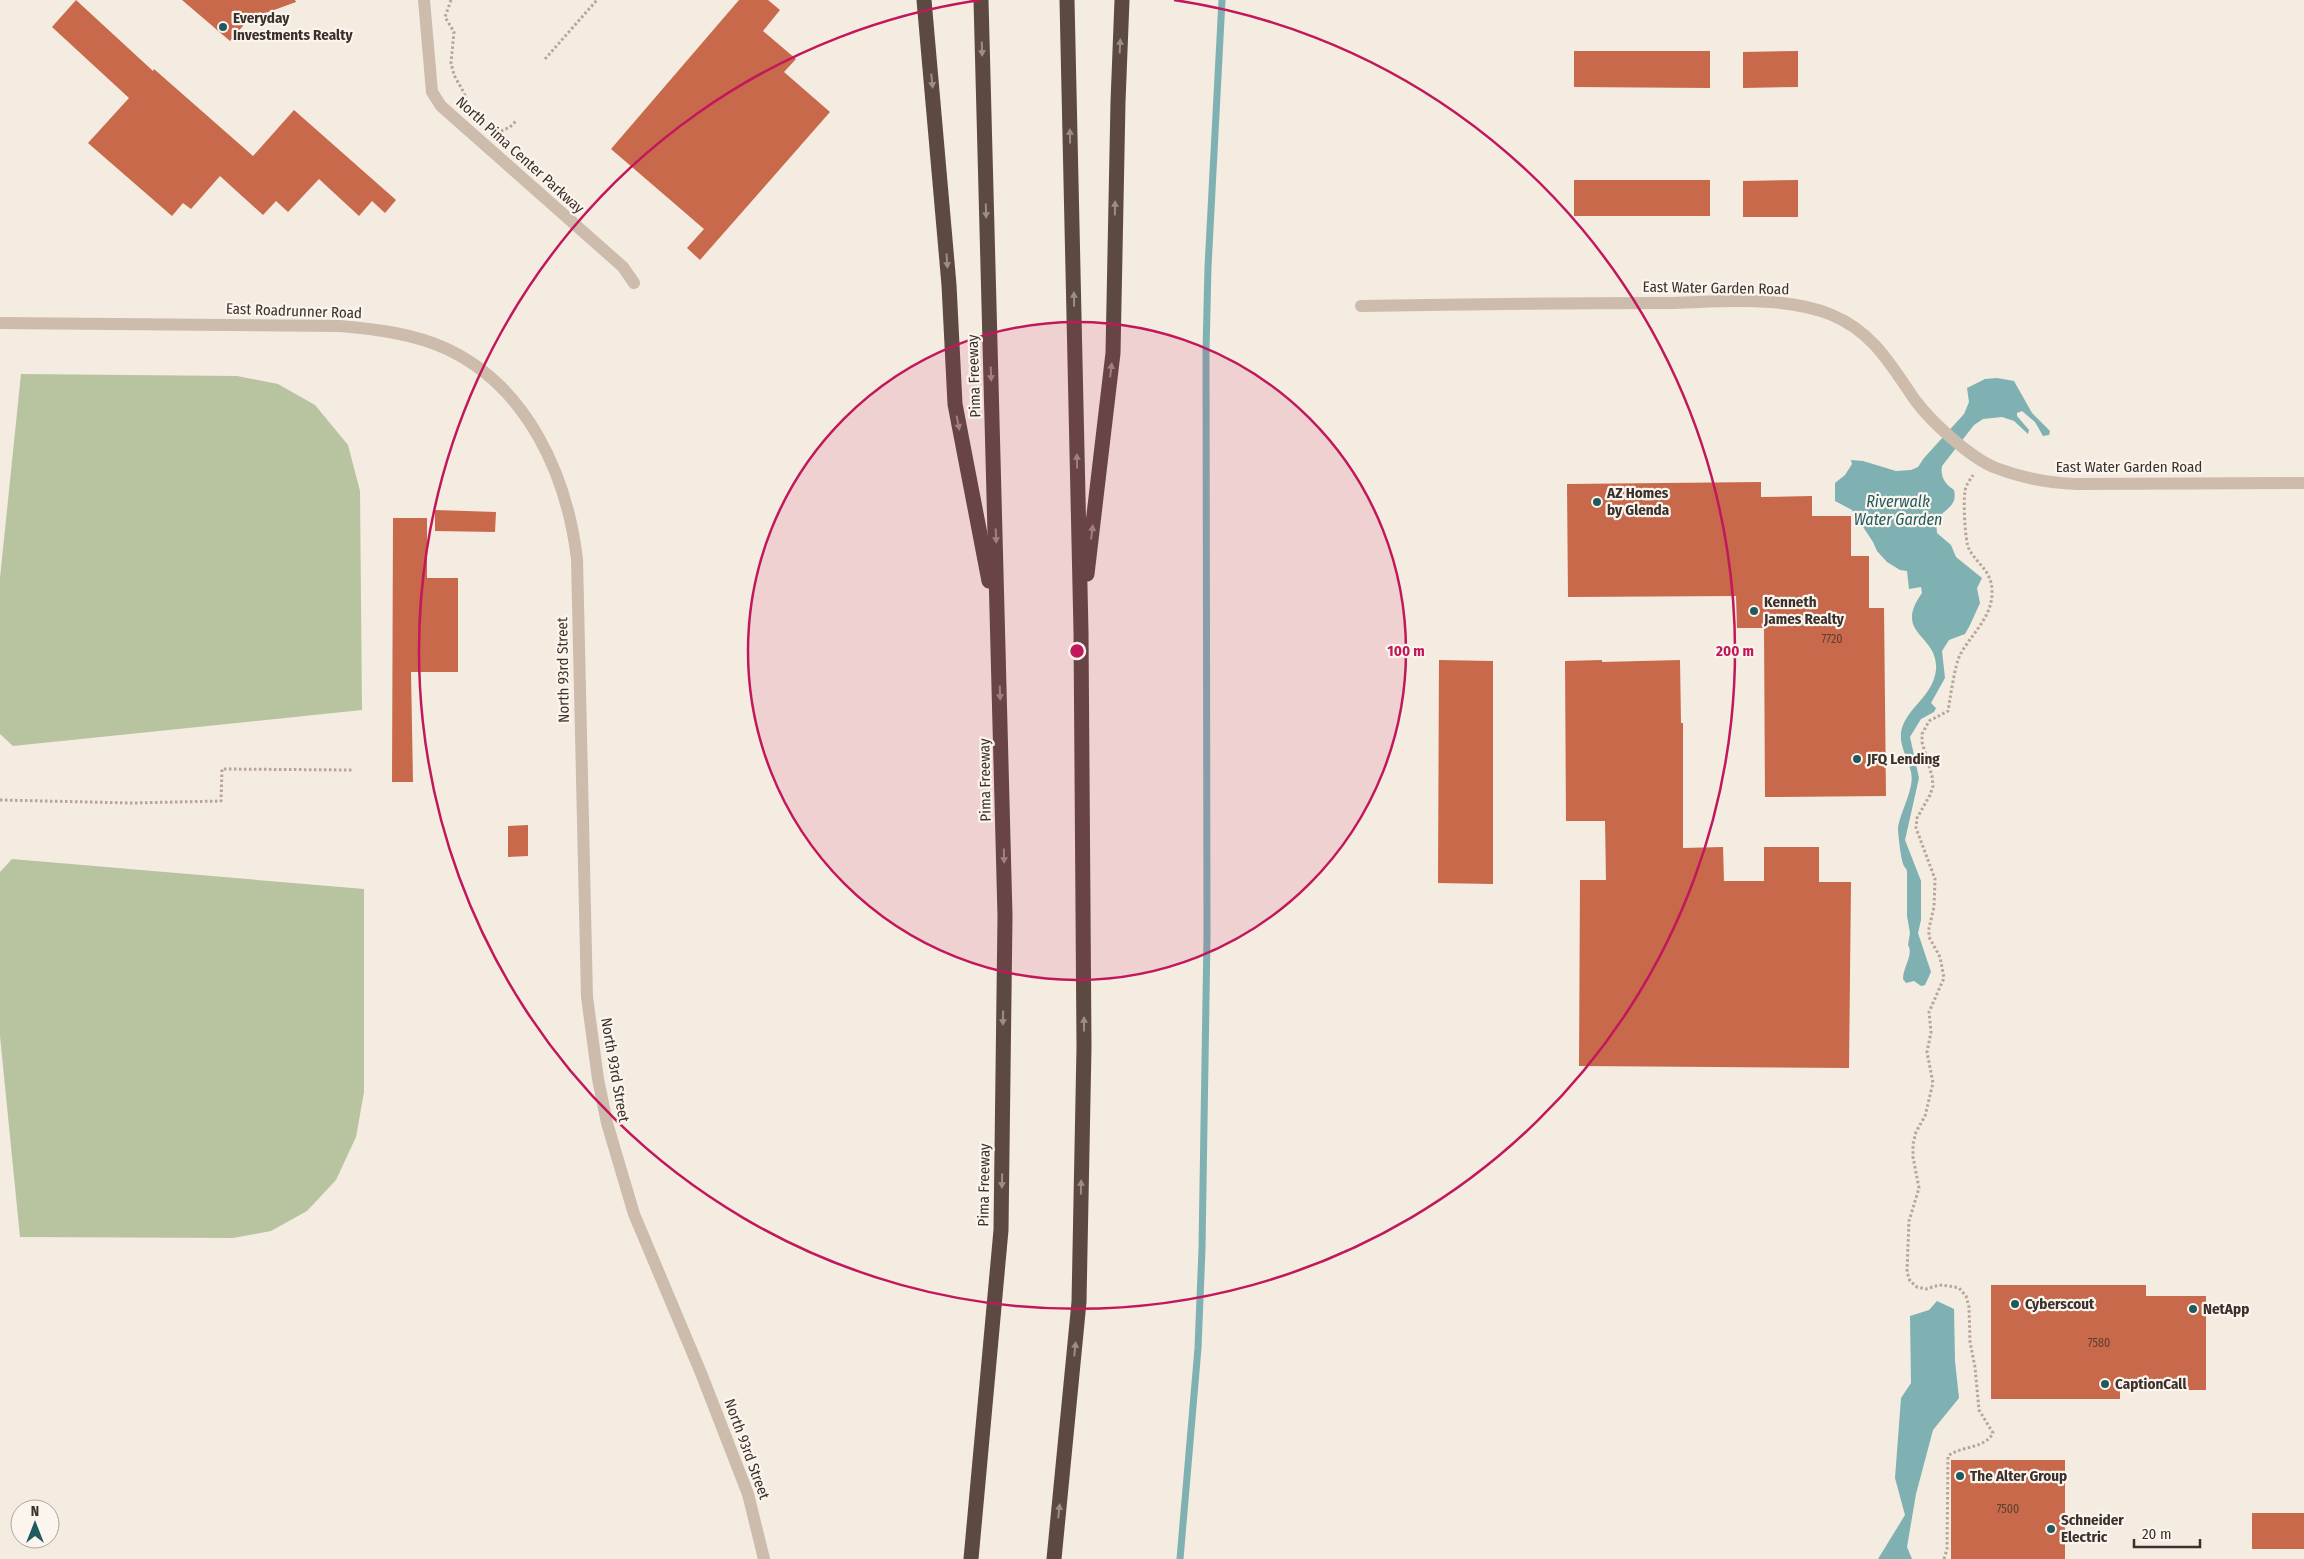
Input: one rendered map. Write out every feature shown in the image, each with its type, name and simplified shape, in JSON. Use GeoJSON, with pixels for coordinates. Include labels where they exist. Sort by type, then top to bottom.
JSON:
{"type":"FeatureCollection","features":[{"type":"Feature","properties":{"kind":"highway"},"geometry":{"type":"LineString","coordinates":[[924,0],[949,285],[955,404],[984,551],[999,644]]}},
{"type":"Feature","properties":{"kind":"highway","name":"Pima Freeway"},"geometry":{"type":"LineString","coordinates":[[971,1559],[1001,1230],[1004,916],[999,644],[980,0]]}},
{"type":"Feature","properties":{"kind":"highway"},"geometry":{"type":"LineString","coordinates":[[1054,1559],[1079,1302],[1084,1047],[1081,632],[1067,0]]}},
{"type":"Feature","properties":{"kind":"highway"},"geometry":{"type":"LineString","coordinates":[[1081,632],[1113,353],[1117,112],[1122,0]]}},
{"type":"Feature","properties":{"kind":"street","name":"North Pima Center Parkway"},"geometry":{"type":"LineString","coordinates":[[424,0],[432,92],[441,106],[623,267],[634,284]]}},
{"type":"Feature","properties":{"kind":"street","name":"East Water Garden Road"},"geometry":{"type":"LineString","coordinates":[[1361,306],[1686,302],[1761,302],[1797,305],[1831,314],[1862,332],[1885,355],[1917,402],[1934,421],[1994,467],[2050,483],[2304,483]]}},
{"type":"Feature","properties":{"kind":"street","name":"East Roadrunner Road"},"geometry":{"type":"LineString","coordinates":[[0,323],[340,326],[366,328],[418,339],[447,349],[472,363],[498,386],[521,409],[543,444],[558,475],[567,503],[577,559]]}},
{"type":"Feature","properties":{"kind":"street","name":"North 93rd Street"},"geometry":{"type":"LineString","coordinates":[[577,559],[586,996],[598,1079],[607,1123],[634,1214],[701,1373],[748,1494],[764,1559]]}},
{"type":"Feature","properties":{"kind":"path"},"geometry":{"type":"LineString","coordinates":[[451,0],[445,17],[454,32],[451,63],[454,75],[464,93],[468,106],[474,111]]}},
{"type":"Feature","properties":{"kind":"path"},"geometry":{"type":"LineString","coordinates":[[545,59],[597,0]]}},
{"type":"Feature","properties":{"kind":"path"},"geometry":{"type":"LineString","coordinates":[[493,126],[499,132],[510,127],[517,120]]}},
{"type":"Feature","properties":{"kind":"path"},"geometry":{"type":"LineString","coordinates":[[1944,1559],[1947,1549],[1948,1456],[1954,1451],[1964,1450],[1985,1441],[1993,1433],[1979,1410],[1975,1367],[1970,1342],[1970,1307],[1966,1296],[1959,1288],[1949,1286],[1939,1285],[1926,1289],[1917,1287],[1910,1281],[1908,1272],[1909,1221],[1919,1188],[1913,1157],[1913,1144],[1916,1132],[1925,1116],[1933,1083],[1927,1052],[1931,1032],[1929,1012],[1944,978],[1940,958],[1928,928],[1935,899],[1935,879],[1916,828],[1917,818],[1930,795],[1932,786],[1932,776],[1922,742],[1922,734],[1930,721],[1948,711],[1959,655],[1980,626],[1990,606],[1992,581],[1986,570],[1967,547],[1964,530],[1966,517],[1965,490],[1983,460]]}},
{"type":"Feature","properties":{"kind":"path"},"geometry":{"type":"LineString","coordinates":[[0,800],[132,803],[221,801],[222,769],[352,770]]}},
{"type":"Feature","properties":{"kind":"green space"},"geometry":{"type":"Polygon","coordinates":[[[21,374],[237,376],[278,384],[315,405],[348,445],[360,491],[362,710],[13,746],[0,734],[0,578],[21,374]]]}},
{"type":"Feature","properties":{"kind":"green space"},"geometry":{"type":"Polygon","coordinates":[[[12,859],[364,889],[364,1092],[356,1137],[336,1180],[307,1211],[271,1231],[233,1238],[20,1237],[0,1036],[0,872],[12,859]]]}},
{"type":"Feature","properties":{"kind":"water","name":"Riverwalk Water Garden"},"geometry":{"type":"Polygon","coordinates":[[[1997,378],[2014,381],[2032,413],[2050,431],[2049,435],[2043,436],[2035,422],[2022,411],[2017,413],[2017,416],[2029,430],[2028,434],[2014,421],[2002,417],[1983,419],[1974,425],[1942,466],[1943,477],[1946,483],[1954,490],[1955,496],[1950,507],[1936,520],[1937,533],[1951,545],[1956,557],[1982,578],[1977,588],[1980,603],[1970,625],[1965,634],[1949,640],[1942,651],[1945,678],[1931,703],[1936,708],[1934,712],[1921,719],[1910,737],[1919,778],[1905,840],[1921,881],[1921,920],[1918,933],[1931,972],[1925,985],[1921,986],[1914,981],[1906,983],[1903,979],[1910,952],[1908,945],[1910,933],[1907,916],[1907,871],[1902,859],[1898,828],[1912,778],[1910,766],[1903,749],[1901,731],[1907,718],[1931,686],[1936,670],[1935,658],[1931,649],[1914,626],[1912,618],[1914,607],[1922,593],[1921,587],[1909,589],[1907,571],[1900,570],[1887,562],[1877,551],[1852,510],[1835,501],[1835,483],[1845,475],[1852,464],[1851,460],[1863,461],[1896,471],[1911,470],[1918,467],[1964,414],[1969,402],[1967,388],[1985,379],[1997,378]]]}},
{"type":"Feature","properties":{"kind":"water"},"geometry":{"type":"Polygon","coordinates":[[[1937,1301],[1954,1309],[1955,1361],[1959,1398],[1933,1430],[1916,1494],[1907,1547],[1912,1559],[1878,1559],[1905,1515],[1895,1478],[1901,1398],[1911,1383],[1910,1316],[1929,1310],[1937,1301]]]}},
{"type":"Feature","properties":{"kind":"building"},"geometry":{"type":"Polygon","coordinates":[[[76,0],[153,71],[154,69],[253,156],[294,110],[396,200],[385,213],[372,201],[359,216],[319,179],[288,212],[276,201],[263,215],[220,176],[191,209],[183,203],[172,216],[88,143],[129,98],[52,27],[76,0]]]}},
{"type":"Feature","properties":{"kind":"building"},"geometry":{"type":"Polygon","coordinates":[[[182,0],[295,0],[296,2],[249,19],[230,41],[182,0]]]}},
{"type":"Feature","properties":{"kind":"building"},"geometry":{"type":"Polygon","coordinates":[[[739,0],[768,0],[780,10],[763,31],[796,59],[784,72],[830,112],[700,260],[687,248],[704,229],[611,149],[739,0]]]}},
{"type":"Feature","properties":{"kind":"building"},"geometry":{"type":"Polygon","coordinates":[[[1574,51],[1710,51],[1710,88],[1574,87],[1574,51]]]}},
{"type":"Feature","properties":{"kind":"building"},"geometry":{"type":"Polygon","coordinates":[[[1798,51],[1798,87],[1743,88],[1743,52],[1798,51]]]}},
{"type":"Feature","properties":{"kind":"building"},"geometry":{"type":"Polygon","coordinates":[[[1574,180],[1710,180],[1710,216],[1574,216],[1574,180]]]}},
{"type":"Feature","properties":{"kind":"building"},"geometry":{"type":"Polygon","coordinates":[[[1798,180],[1798,217],[1743,217],[1743,181],[1798,180]]]}},
{"type":"Feature","properties":{"kind":"building"},"geometry":{"type":"Polygon","coordinates":[[[1761,482],[1761,497],[1812,496],[1812,516],[1851,516],[1851,556],[1869,556],[1869,608],[1884,608],[1886,796],[1765,797],[1764,628],[1737,628],[1736,596],[1568,597],[1567,484],[1761,482]]]}},
{"type":"Feature","properties":{"kind":"building"},"geometry":{"type":"Polygon","coordinates":[[[435,510],[496,512],[495,532],[435,531],[435,510]]]}},
{"type":"Feature","properties":{"kind":"building"},"geometry":{"type":"Polygon","coordinates":[[[393,518],[427,518],[427,578],[458,578],[458,672],[411,672],[413,782],[392,782],[393,518]]]}},
{"type":"Feature","properties":{"kind":"building"},"geometry":{"type":"Polygon","coordinates":[[[1439,660],[1493,661],[1493,884],[1438,883],[1439,660]]]}},
{"type":"Feature","properties":{"kind":"building"},"geometry":{"type":"Polygon","coordinates":[[[1602,660],[1602,662],[1680,660],[1681,723],[1683,723],[1683,848],[1723,847],[1724,881],[1764,881],[1764,847],[1819,847],[1819,882],[1851,882],[1849,1068],[1579,1066],[1580,880],[1606,880],[1605,821],[1566,821],[1565,661],[1602,660]]]}},
{"type":"Feature","properties":{"kind":"building"},"geometry":{"type":"Polygon","coordinates":[[[528,825],[528,856],[508,857],[508,826],[528,825]]]}},
{"type":"Feature","properties":{"kind":"building"},"geometry":{"type":"Polygon","coordinates":[[[1991,1285],[2146,1285],[2146,1296],[2206,1296],[2206,1390],[2120,1390],[2120,1399],[1991,1399],[1991,1285]]]}},
{"type":"Feature","properties":{"kind":"building"},"geometry":{"type":"Polygon","coordinates":[[[1951,1460],[2065,1460],[2065,1559],[1951,1559],[1951,1460]]]}},
{"type":"Feature","properties":{"kind":"building"},"geometry":{"type":"Polygon","coordinates":[[[2252,1513],[2304,1513],[2304,1549],[2252,1549],[2252,1513]]]}},
{"type":"Feature","properties":{"kind":"waterway"},"geometry":{"type":"LineString","coordinates":[[1180,1559],[1198,1348],[1202,1249],[1207,937],[1206,350],[1208,267],[1222,0]]}},
{"type":"Feature","properties":{"kind":"place","name":"Everyday Investments Realty"},"geometry":{"type":"Point","coordinates":[223,27]}},
{"type":"Feature","properties":{"kind":"place","name":"AZ Homes by Glenda"},"geometry":{"type":"Point","coordinates":[1597,502]}},
{"type":"Feature","properties":{"kind":"place","name":"Kenneth James Realty"},"geometry":{"type":"Point","coordinates":[1754,611]}},
{"type":"Feature","properties":{"kind":"place","name":"JFQ Lending"},"geometry":{"type":"Point","coordinates":[1857,759]}},
{"type":"Feature","properties":{"kind":"place","name":"Cyberscout"},"geometry":{"type":"Point","coordinates":[2015,1304]}},
{"type":"Feature","properties":{"kind":"place","name":"NetApp"},"geometry":{"type":"Point","coordinates":[2193,1309]}},
{"type":"Feature","properties":{"kind":"place","name":"CaptionCall"},"geometry":{"type":"Point","coordinates":[2105,1384]}},
{"type":"Feature","properties":{"kind":"place","name":"The Alter Group"},"geometry":{"type":"Point","coordinates":[1960,1476]}},
{"type":"Feature","properties":{"kind":"place","name":"Schneider Electric"},"geometry":{"type":"Point","coordinates":[2051,1529]}}]}
